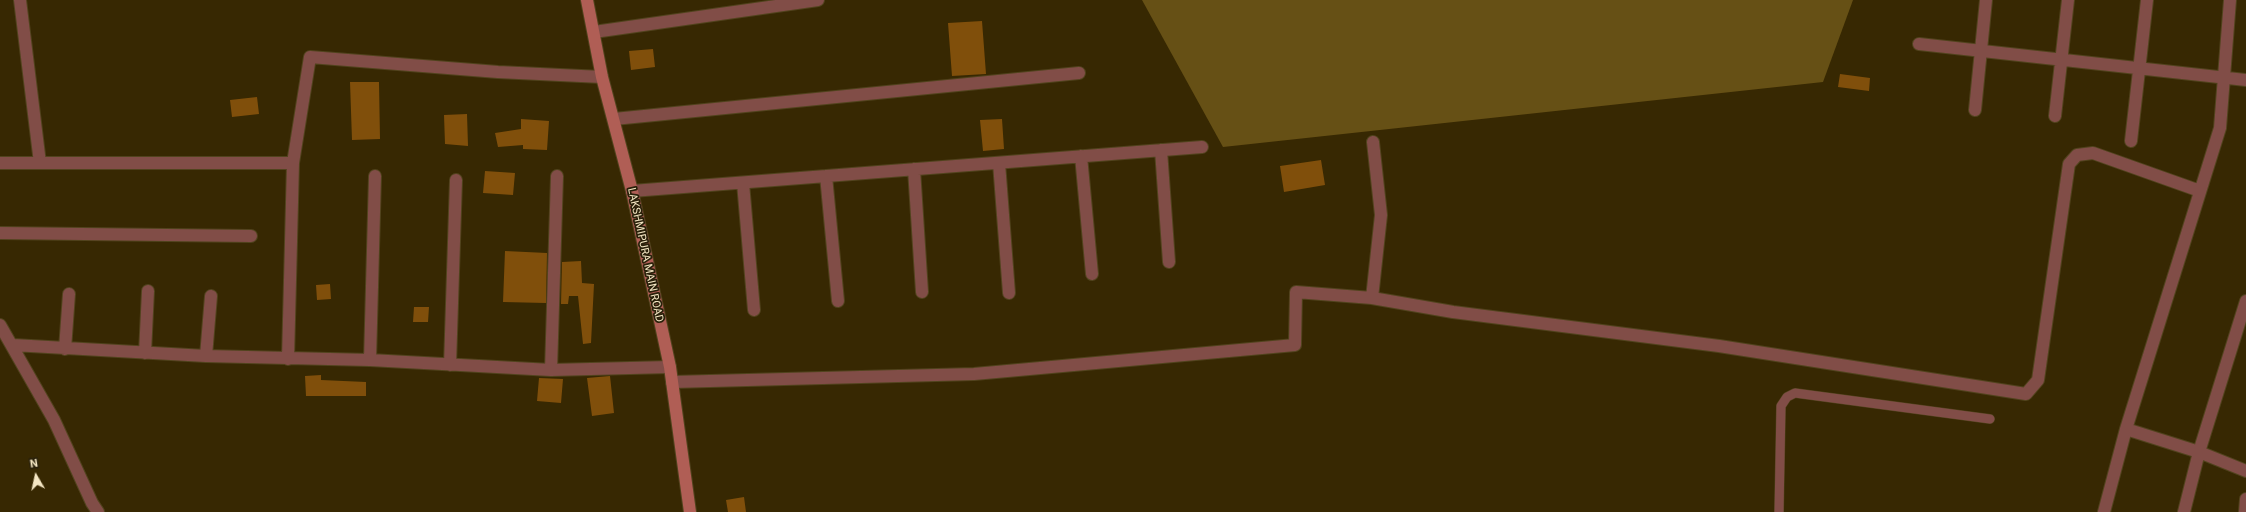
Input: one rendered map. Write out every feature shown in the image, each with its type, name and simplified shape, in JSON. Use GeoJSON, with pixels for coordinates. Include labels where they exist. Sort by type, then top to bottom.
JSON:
{"type":"FeatureCollection","features":[{"type":"Feature","properties":{"kind":"main road","name":"LAKSHMIPURA MAIN ROAD"},"geometry":{"type":"LineString","coordinates":[[587,0],[602,77],[632,191],[670,367],[690,512]]}},
{"type":"Feature","properties":{"kind":"street"},"geometry":{"type":"LineString","coordinates":[[20,0],[40,163]]}},
{"type":"Feature","properties":{"kind":"street"},"geometry":{"type":"LineString","coordinates":[[594,32],[818,0]]}},
{"type":"Feature","properties":{"kind":"street"},"geometry":{"type":"LineString","coordinates":[[1975,110],[1986,0]]}},
{"type":"Feature","properties":{"kind":"street"},"geometry":{"type":"LineString","coordinates":[[2055,116],[2068,0]]}},
{"type":"Feature","properties":{"kind":"street"},"geometry":{"type":"LineString","coordinates":[[2131,141],[2147,0]]}},
{"type":"Feature","properties":{"kind":"street"},"geometry":{"type":"LineString","coordinates":[[2104,512],[2126,429],[2220,128],[2230,0]]}},
{"type":"Feature","properties":{"kind":"street"},"geometry":{"type":"LineString","coordinates":[[1919,44],[2246,80]]}},
{"type":"Feature","properties":{"kind":"street"},"geometry":{"type":"LineString","coordinates":[[288,359],[293,163],[310,57],[498,72],[602,77]]}},
{"type":"Feature","properties":{"kind":"street"},"geometry":{"type":"LineString","coordinates":[[614,119],[1079,73]]}},
{"type":"Feature","properties":{"kind":"street"},"geometry":{"type":"LineString","coordinates":[[1372,142],[1381,215],[1372,298]]}},
{"type":"Feature","properties":{"kind":"street"},"geometry":{"type":"LineString","coordinates":[[632,191],[1202,147]]}},
{"type":"Feature","properties":{"kind":"street"},"geometry":{"type":"LineString","coordinates":[[1161,150],[1169,262]]}},
{"type":"Feature","properties":{"kind":"street"},"geometry":{"type":"LineString","coordinates":[[672,382],[974,374],[1295,345],[1296,292],[1372,298],[1453,312],[1719,346],[2026,394],[2038,380],[2069,164],[2077,155],[2093,153],[2200,190]]}},
{"type":"Feature","properties":{"kind":"street"},"geometry":{"type":"LineString","coordinates":[[1081,156],[1092,274]]}},
{"type":"Feature","properties":{"kind":"street"},"geometry":{"type":"LineString","coordinates":[[0,162],[293,163]]}},
{"type":"Feature","properties":{"kind":"street"},"geometry":{"type":"LineString","coordinates":[[999,163],[1009,293]]}},
{"type":"Feature","properties":{"kind":"street"},"geometry":{"type":"LineString","coordinates":[[914,169],[922,292]]}},
{"type":"Feature","properties":{"kind":"street"},"geometry":{"type":"LineString","coordinates":[[370,360],[375,176]]}},
{"type":"Feature","properties":{"kind":"street"},"geometry":{"type":"LineString","coordinates":[[551,370],[557,176]]}},
{"type":"Feature","properties":{"kind":"street"},"geometry":{"type":"LineString","coordinates":[[826,176],[838,301]]}},
{"type":"Feature","properties":{"kind":"street"},"geometry":{"type":"LineString","coordinates":[[450,365],[456,180]]}},
{"type":"Feature","properties":{"kind":"street"},"geometry":{"type":"LineString","coordinates":[[743,183],[754,310]]}},
{"type":"Feature","properties":{"kind":"street"},"geometry":{"type":"LineString","coordinates":[[0,234],[251,236]]}},
{"type":"Feature","properties":{"kind":"street"},"geometry":{"type":"LineString","coordinates":[[145,353],[148,291]]}},
{"type":"Feature","properties":{"kind":"street"},"geometry":{"type":"LineString","coordinates":[[65,349],[69,294]]}},
{"type":"Feature","properties":{"kind":"street"},"geometry":{"type":"LineString","coordinates":[[206,356],[211,296]]}},
{"type":"Feature","properties":{"kind":"street"},"geometry":{"type":"LineString","coordinates":[[2184,512],[2199,452],[2246,301]]}},
{"type":"Feature","properties":{"kind":"street"},"geometry":{"type":"LineString","coordinates":[[0,325],[13,345],[54,420],[92,503],[98,512]]}},
{"type":"Feature","properties":{"kind":"street"},"geometry":{"type":"LineString","coordinates":[[13,345],[206,356],[370,360],[551,370],[670,367]]}},
{"type":"Feature","properties":{"kind":"street"},"geometry":{"type":"LineString","coordinates":[[2126,429],[2199,452],[2246,471]]}},
{"type":"Feature","properties":{"kind":"street"},"geometry":{"type":"LineString","coordinates":[[2245,512],[2246,499]]}},
{"type":"Feature","properties":{"kind":"lane"},"geometry":{"type":"LineString","coordinates":[[1779,512],[1781,406],[1787,397],[1795,393],[1990,419]]}},
{"type":"Feature","properties":{"kind":"shaded area"},"geometry":{"type":"Polygon","coordinates":[[[1142,0],[1853,0],[1823,82],[1223,147],[1142,0]]]}},
{"type":"Feature","properties":{"kind":"building"},"geometry":{"type":"Polygon","coordinates":[[[982,21],[986,74],[952,76],[948,23],[982,21]]]}},
{"type":"Feature","properties":{"kind":"building"},"geometry":{"type":"Polygon","coordinates":[[[653,49],[655,67],[631,70],[629,51],[653,49]]]}},
{"type":"Feature","properties":{"kind":"building"},"geometry":{"type":"Polygon","coordinates":[[[1840,74],[1870,78],[1869,91],[1838,87],[1840,74]]]}},
{"type":"Feature","properties":{"kind":"building"},"geometry":{"type":"Polygon","coordinates":[[[350,82],[379,82],[380,139],[352,140],[350,82]]]}},
{"type":"Feature","properties":{"kind":"building"},"geometry":{"type":"Polygon","coordinates":[[[257,97],[259,114],[232,117],[230,100],[257,97]]]}},
{"type":"Feature","properties":{"kind":"building"},"geometry":{"type":"Polygon","coordinates":[[[467,114],[468,146],[445,144],[444,115],[467,114]]]}},
{"type":"Feature","properties":{"kind":"building"},"geometry":{"type":"Polygon","coordinates":[[[521,119],[549,121],[547,150],[523,149],[523,145],[498,147],[495,133],[521,129],[521,119]]]}},
{"type":"Feature","properties":{"kind":"building"},"geometry":{"type":"Polygon","coordinates":[[[1002,119],[1004,149],[983,151],[980,120],[1002,119]]]}},
{"type":"Feature","properties":{"kind":"building"},"geometry":{"type":"Polygon","coordinates":[[[1321,160],[1325,185],[1284,192],[1280,166],[1321,160]]]}},
{"type":"Feature","properties":{"kind":"building"},"geometry":{"type":"Polygon","coordinates":[[[485,171],[515,173],[513,195],[483,193],[485,171]]]}},
{"type":"Feature","properties":{"kind":"building"},"geometry":{"type":"Polygon","coordinates":[[[505,251],[547,253],[546,303],[503,302],[505,251]]]}},
{"type":"Feature","properties":{"kind":"building"},"geometry":{"type":"Polygon","coordinates":[[[581,261],[582,283],[594,284],[591,343],[583,344],[578,296],[569,296],[568,304],[561,304],[562,262],[581,261]]]}},
{"type":"Feature","properties":{"kind":"building"},"geometry":{"type":"Polygon","coordinates":[[[330,284],[331,299],[317,300],[316,285],[330,284]]]}},
{"type":"Feature","properties":{"kind":"building"},"geometry":{"type":"Polygon","coordinates":[[[414,307],[429,307],[428,322],[413,322],[414,307]]]}},
{"type":"Feature","properties":{"kind":"building"},"geometry":{"type":"Polygon","coordinates":[[[321,375],[321,380],[366,382],[366,396],[306,396],[305,376],[321,375]]]}},
{"type":"Feature","properties":{"kind":"building"},"geometry":{"type":"Polygon","coordinates":[[[610,376],[614,413],[592,416],[587,378],[610,376]]]}},
{"type":"Feature","properties":{"kind":"building"},"geometry":{"type":"Polygon","coordinates":[[[539,378],[563,379],[561,403],[537,401],[539,378]]]}},
{"type":"Feature","properties":{"kind":"building"},"geometry":{"type":"Polygon","coordinates":[[[744,497],[746,512],[728,512],[726,500],[744,497]]]}}]}
